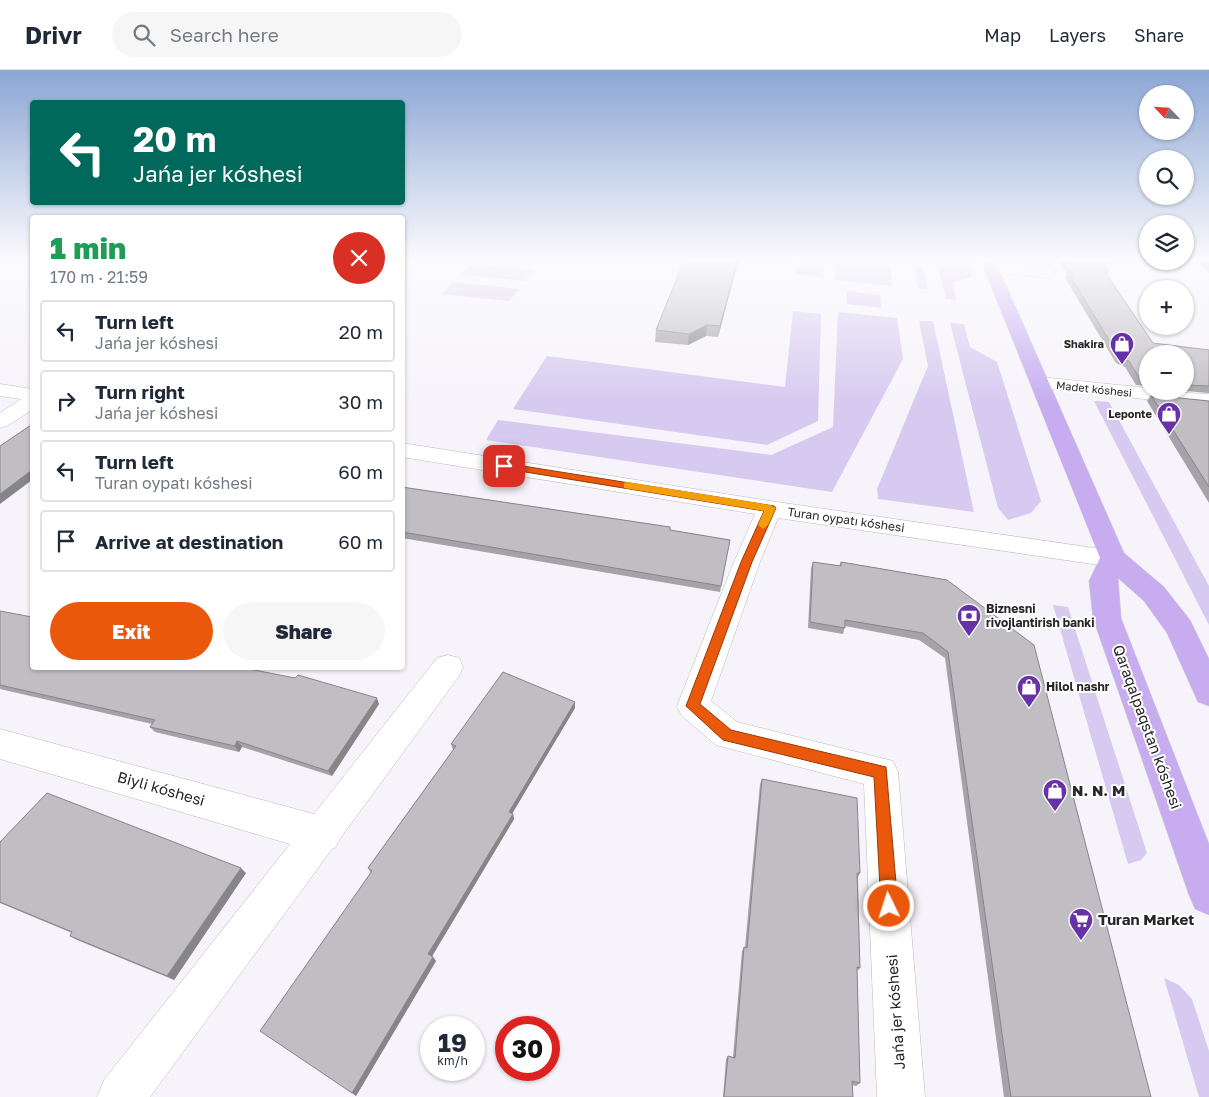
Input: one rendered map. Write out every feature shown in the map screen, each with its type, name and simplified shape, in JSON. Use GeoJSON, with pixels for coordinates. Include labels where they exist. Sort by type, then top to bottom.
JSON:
{"type":"FeatureCollection","features":[{"type":"Feature","properties":{"kind":"main road"},"geometry":{"type":"LineString","coordinates":[[1007,306],[1113,558],[1154,594],[1180,628],[1209,693]]}},
{"type":"Feature","properties":{"kind":"main road","name":"Qaraqalpaqstan kóshesi"},"geometry":{"type":"LineString","coordinates":[[1113,558],[1103,581],[1107,618],[1209,895]]}},
{"type":"Feature","properties":{"kind":"street","name":"Madet kóshesi"},"geometry":{"type":"LineString","coordinates":[[1040,384],[1209,400]]}},
{"type":"Feature","properties":{"kind":"street"},"geometry":{"type":"LineString","coordinates":[[0,390],[30,394]]}},
{"type":"Feature","properties":{"kind":"street"},"geometry":{"type":"LineString","coordinates":[[0,422],[30,402]]}},
{"type":"Feature","properties":{"kind":"street","name":"Turan oypatı kóshesi"},"geometry":{"type":"LineString","coordinates":[[405,450],[770,508],[1113,558]]}},
{"type":"Feature","properties":{"kind":"street","name":"Jańa jer kóshesi"},"geometry":{"type":"LineString","coordinates":[[770,508],[747,562],[693,706],[728,735],[881,772],[902,1097]]}},
{"type":"Feature","properties":{"kind":"street"},"geometry":{"type":"LineString","coordinates":[[121,1097],[322,835],[448,666]]}},
{"type":"Feature","properties":{"kind":"street","name":"Biyli kóshesi"},"geometry":{"type":"LineString","coordinates":[[0,744],[322,835]]}},
{"type":"Feature","properties":{"kind":"shaded area"},"geometry":{"type":"Polygon","coordinates":[[[863,306],[881,306],[881,308],[863,306]]]}},
{"type":"Feature","properties":{"kind":"shaded area"},"geometry":{"type":"Polygon","coordinates":[[[793,311],[821,314],[818,421],[767,445],[513,409],[547,356],[785,387],[793,311]]]}},
{"type":"Feature","properties":{"kind":"shaded area"},"geometry":{"type":"Polygon","coordinates":[[[838,312],[897,318],[903,359],[832,492],[486,440],[498,420],[771,455],[833,427],[838,312]]]}},
{"type":"Feature","properties":{"kind":"shaded area"},"geometry":{"type":"Polygon","coordinates":[[[919,321],[933,321],[974,512],[878,499],[877,489],[928,366],[919,321]]]}},
{"type":"Feature","properties":{"kind":"shaded area"},"geometry":{"type":"Polygon","coordinates":[[[950,323],[964,324],[970,347],[997,362],[1041,501],[1031,513],[1008,520],[998,508],[950,323]]]}},
{"type":"Feature","properties":{"kind":"shaded area"},"geometry":{"type":"Polygon","coordinates":[[[1094,401],[1109,402],[1209,586],[1209,625],[1094,401]]]}},
{"type":"Feature","properties":{"kind":"shaded area"},"geometry":{"type":"Polygon","coordinates":[[[1053,605],[1068,607],[1147,853],[1141,860],[1128,864],[1053,605]]]}},
{"type":"Feature","properties":{"kind":"shaded area"},"geometry":{"type":"Polygon","coordinates":[[[1164,978],[1179,985],[1192,999],[1209,1051],[1209,1097],[1199,1097],[1164,978]]]}},
{"type":"Feature","properties":{"kind":"building"},"geometry":{"type":"Polygon","coordinates":[[[666,306],[725,306],[720,326],[707,325],[689,334],[656,330],[666,306]]]}},
{"type":"Feature","properties":{"kind":"building"},"geometry":{"type":"Polygon","coordinates":[[[1088,306],[1128,306],[1139,322],[1139,335],[1148,335],[1153,343],[1169,345],[1139,345],[1139,377],[1129,361],[1119,357],[1088,306]]]}},
{"type":"Feature","properties":{"kind":"building"},"geometry":{"type":"Polygon","coordinates":[[[1194,348],[1209,350],[1209,386],[1194,385],[1194,348]]]}},
{"type":"Feature","properties":{"kind":"building"},"geometry":{"type":"Polygon","coordinates":[[[1154,400],[1209,401],[1209,487],[1154,400]]]}},
{"type":"Feature","properties":{"kind":"building"},"geometry":{"type":"Polygon","coordinates":[[[30,426],[30,472],[0,494],[0,446],[30,426]]]}},
{"type":"Feature","properties":{"kind":"building"},"geometry":{"type":"Polygon","coordinates":[[[405,487],[670,527],[670,530],[730,540],[721,586],[405,533],[405,487]]]}},
{"type":"Feature","properties":{"kind":"building"},"geometry":{"type":"Polygon","coordinates":[[[813,562],[841,566],[841,562],[947,580],[1034,645],[1151,1097],[1011,1097],[948,652],[923,633],[845,620],[845,628],[810,622],[813,562]]]}},
{"type":"Feature","properties":{"kind":"building"},"geometry":{"type":"Polygon","coordinates":[[[0,611],[30,617],[30,670],[254,670],[295,678],[298,675],[377,698],[328,771],[237,741],[235,746],[150,727],[155,720],[0,685],[0,611]]]}},
{"type":"Feature","properties":{"kind":"building"},"geometry":{"type":"Polygon","coordinates":[[[503,672],[575,702],[509,812],[513,814],[428,954],[433,957],[352,1093],[260,1031],[372,871],[368,868],[456,746],[451,744],[503,672]]]}},
{"type":"Feature","properties":{"kind":"building"},"geometry":{"type":"Polygon","coordinates":[[[762,779],[857,798],[860,873],[857,873],[860,968],[857,967],[860,1083],[852,1081],[853,1097],[724,1097],[728,1056],[735,1058],[744,947],[747,948],[762,779]]]}},
{"type":"Feature","properties":{"kind":"building"},"geometry":{"type":"Polygon","coordinates":[[[47,793],[241,868],[167,976],[70,936],[72,932],[0,902],[0,842],[47,793]]]}},
{"type":"Feature","properties":{"kind":"slow traffic"},"geometry":{"type":"LineString","coordinates":[[627,485],[770,508],[763,525]]}},
{"type":"Feature","properties":{"kind":"place","name":"Shakira"},"geometry":{"type":"Point","coordinates":[1122,365]}},
{"type":"Feature","properties":{"kind":"place","name":"Leponte"},"geometry":{"type":"Point","coordinates":[1169,435]}},
{"type":"Feature","properties":{"kind":"place","name":"Biznesni rivojlantirish banki"},"geometry":{"type":"Point","coordinates":[969,637]}},
{"type":"Feature","properties":{"kind":"place","name":"Hilol nashr"},"geometry":{"type":"Point","coordinates":[1029,708]}},
{"type":"Feature","properties":{"kind":"place","name":"N. N. M"},"geometry":{"type":"Point","coordinates":[1055,812]}},
{"type":"Feature","properties":{"kind":"place","name":"Turan Market"},"geometry":{"type":"Point","coordinates":[1081,941]}},
{"type":"Feature","properties":{"kind":"route"},"geometry":{"type":"LineString","coordinates":[[504,466],[770,508],[747,562],[693,706],[728,735],[881,772],[889,906]]}}]}
